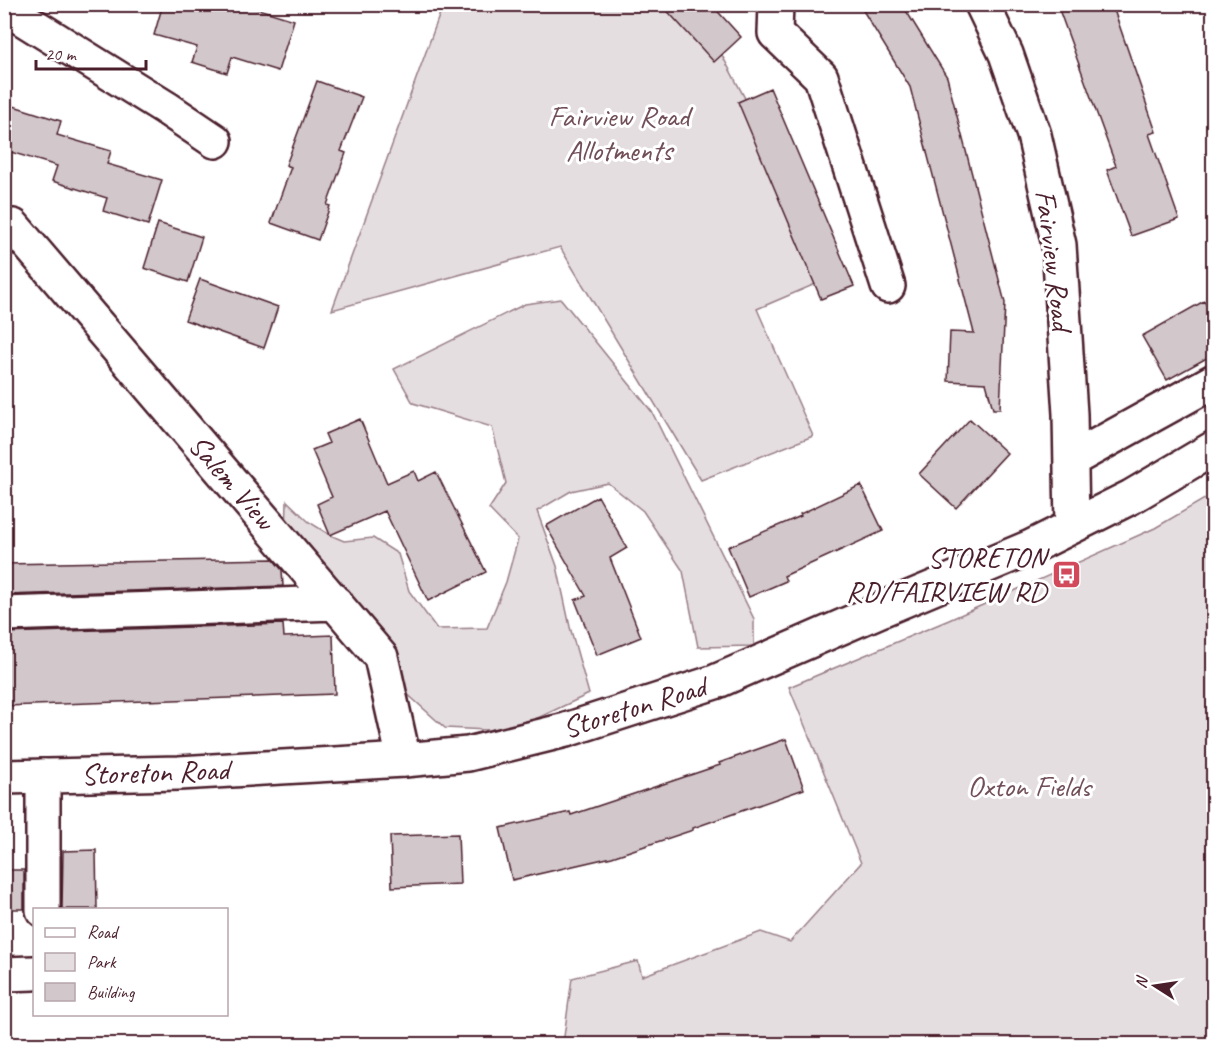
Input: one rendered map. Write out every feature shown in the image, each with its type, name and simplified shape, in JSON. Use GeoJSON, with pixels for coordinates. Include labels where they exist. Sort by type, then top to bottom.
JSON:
{"type":"FeatureCollection","features":[{"type":"Feature","properties":{"kind":"street"},"geometry":{"type":"LineString","coordinates":[[14,4],[20,17],[166,108],[214,141]]}},
{"type":"Feature","properties":{"kind":"street","name":"Fairview Road"},"geometry":{"type":"LineString","coordinates":[[982,4],[1006,54],[1034,135],[1059,245],[1070,414],[1072,526]]}},
{"type":"Feature","properties":{"kind":"street"},"geometry":{"type":"LineString","coordinates":[[776,19],[821,77],[888,286]]}},
{"type":"Feature","properties":{"kind":"street","name":"Salem View"},"geometry":{"type":"LineString","coordinates":[[13,226],[381,657],[404,760]]}},
{"type":"Feature","properties":{"kind":"street"},"geometry":{"type":"LineString","coordinates":[[1071,460],[1214,381]]}},
{"type":"Feature","properties":{"kind":"street","name":"Storeton Road"},"geometry":{"type":"LineString","coordinates":[[4,777],[179,773],[404,760],[468,754],[566,730],[716,682],[878,610],[1030,547],[1131,497],[1214,448]]}},
{"type":"Feature","properties":{"kind":"street"},"geometry":{"type":"LineString","coordinates":[[4,614],[336,603]]}},
{"type":"Feature","properties":{"kind":"street"},"geometry":{"type":"LineString","coordinates":[[43,776],[43,908]]}},
{"type":"Feature","properties":{"kind":"street"},"geometry":{"type":"LineString","coordinates":[[4,974],[33,973]]}},
{"type":"Feature","properties":{"kind":"green space","name":"Fairview Road Allotments"},"geometry":{"type":"Polygon","coordinates":[[[443,5],[673,5],[717,46],[839,274],[757,309],[813,436],[701,480],[560,247],[332,310],[443,5]]]}},
{"type":"Feature","properties":{"kind":"green space"},"geometry":{"type":"Polygon","coordinates":[[[561,299],[652,412],[754,619],[754,646],[698,647],[683,571],[643,511],[608,483],[571,491],[537,511],[557,566],[570,627],[589,694],[510,731],[445,728],[383,672],[286,539],[287,501],[309,522],[330,535],[344,541],[373,538],[398,554],[409,591],[437,629],[487,628],[506,582],[518,539],[489,509],[506,483],[492,427],[413,403],[394,369],[525,304],[561,299]]]}},
{"type":"Feature","properties":{"kind":"green space","name":"Oxton Fields"},"geometry":{"type":"Polygon","coordinates":[[[1213,494],[1213,1044],[563,1044],[572,978],[638,961],[642,976],[761,932],[790,942],[861,863],[789,687],[949,620],[1155,528],[1213,494]]]}},
{"type":"Feature","properties":{"kind":"building"},"geometry":{"type":"Polygon","coordinates":[[[163,4],[242,4],[294,20],[278,71],[232,57],[227,73],[192,62],[197,47],[154,35],[163,4]]]}},
{"type":"Feature","properties":{"kind":"building"},"geometry":{"type":"Polygon","coordinates":[[[661,4],[711,4],[741,37],[714,62],[661,4]]]}},
{"type":"Feature","properties":{"kind":"building"},"geometry":{"type":"Polygon","coordinates":[[[859,4],[902,4],[947,77],[1005,303],[1000,409],[993,409],[986,383],[948,381],[950,332],[974,333],[910,87],[859,4]]]}},
{"type":"Feature","properties":{"kind":"building"},"geometry":{"type":"Polygon","coordinates":[[[1057,4],[1112,4],[1156,132],[1149,134],[1179,219],[1131,236],[1107,170],[1116,166],[1057,4]]]}},
{"type":"Feature","properties":{"kind":"building"},"geometry":{"type":"Polygon","coordinates":[[[317,81],[362,97],[341,151],[346,153],[327,205],[330,206],[318,240],[271,223],[291,167],[286,165],[317,81]]]}},
{"type":"Feature","properties":{"kind":"building"},"geometry":{"type":"Polygon","coordinates":[[[770,88],[854,286],[821,299],[738,102],[770,88]]]}},
{"type":"Feature","properties":{"kind":"building"},"geometry":{"type":"Polygon","coordinates":[[[4,103],[61,121],[57,135],[111,151],[107,164],[162,180],[148,225],[103,211],[107,198],[52,181],[57,166],[4,150],[4,103]]]}},
{"type":"Feature","properties":{"kind":"building"},"geometry":{"type":"Polygon","coordinates":[[[158,223],[202,237],[188,282],[144,268],[158,223]]]}},
{"type":"Feature","properties":{"kind":"building"},"geometry":{"type":"Polygon","coordinates":[[[200,279],[278,307],[264,348],[185,320],[200,279]]]}},
{"type":"Feature","properties":{"kind":"building"},"geometry":{"type":"Polygon","coordinates":[[[1204,301],[1214,317],[1214,354],[1167,380],[1142,336],[1204,301]]]}},
{"type":"Feature","properties":{"kind":"building"},"geometry":{"type":"Polygon","coordinates":[[[360,419],[387,483],[414,471],[418,481],[436,472],[486,572],[428,601],[385,511],[330,535],[317,504],[332,497],[312,450],[329,443],[325,434],[360,419]]]}},
{"type":"Feature","properties":{"kind":"building"},"geometry":{"type":"Polygon","coordinates":[[[970,419],[1007,453],[956,508],[919,474],[970,419]]]}},
{"type":"Feature","properties":{"kind":"building"},"geometry":{"type":"Polygon","coordinates":[[[861,485],[883,531],[784,576],[786,581],[749,597],[728,547],[801,516],[800,514],[861,485]]]}},
{"type":"Feature","properties":{"kind":"building"},"geometry":{"type":"Polygon","coordinates":[[[598,496],[627,548],[610,558],[641,637],[597,655],[575,600],[586,596],[546,526],[598,496]]]}},
{"type":"Feature","properties":{"kind":"building"},"geometry":{"type":"Polygon","coordinates":[[[273,559],[282,570],[283,586],[4,595],[4,564],[273,559]]]}},
{"type":"Feature","properties":{"kind":"building"},"geometry":{"type":"Polygon","coordinates":[[[283,624],[284,637],[333,635],[335,694],[6,706],[4,633],[283,624]]]}},
{"type":"Feature","properties":{"kind":"building"},"geometry":{"type":"Polygon","coordinates":[[[786,739],[804,789],[612,857],[512,880],[500,828],[570,812],[571,815],[720,765],[719,763],[786,739]]]}},
{"type":"Feature","properties":{"kind":"building"},"geometry":{"type":"Polygon","coordinates":[[[458,834],[460,884],[392,887],[390,836],[458,834]]]}},
{"type":"Feature","properties":{"kind":"building"},"geometry":{"type":"Polygon","coordinates":[[[96,850],[97,908],[62,908],[63,851],[96,850]]]}},
{"type":"Feature","properties":{"kind":"building"},"geometry":{"type":"Polygon","coordinates":[[[4,870],[24,870],[24,909],[4,909],[4,870]]]}},
{"type":"Feature","properties":{"kind":"place","name":"STORETON RD/FAIRVIEW RD"},"geometry":{"type":"Point","coordinates":[1067,574]}}]}
